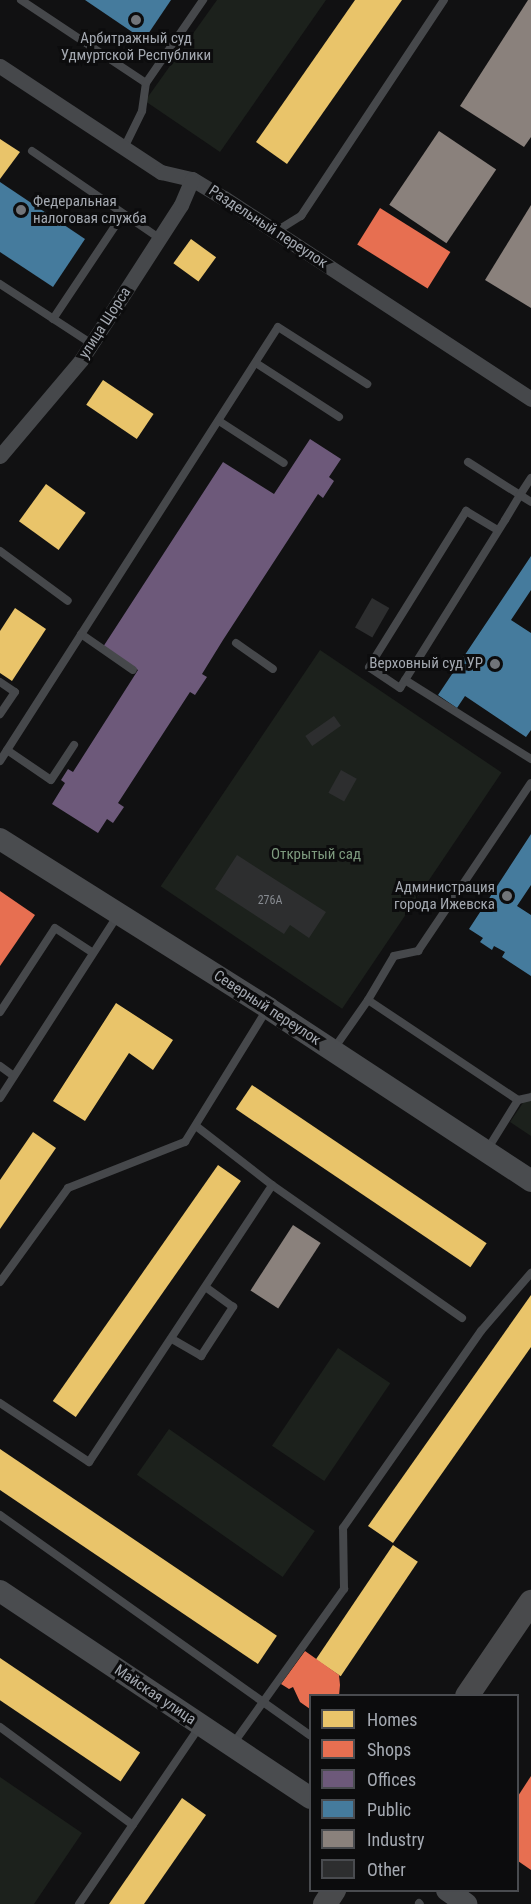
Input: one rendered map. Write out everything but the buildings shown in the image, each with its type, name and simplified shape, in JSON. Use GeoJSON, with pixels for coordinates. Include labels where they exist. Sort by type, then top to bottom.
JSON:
{"type":"FeatureCollection","features":[{"type":"Feature","properties":{"kind":"main road"},"geometry":{"type":"LineString","coordinates":[[468,1694],[531,1602]]}},
{"type":"Feature","properties":{"kind":"street","name":"Раздельный переулок"},"geometry":{"type":"LineString","coordinates":[[0,66],[125,146],[161,172],[192,179],[531,399]]}},
{"type":"Feature","properties":{"kind":"street","name":"улица Щорса"},"geometry":{"type":"LineString","coordinates":[[0,456],[92,344],[181,205],[192,179]]}},
{"type":"Feature","properties":{"kind":"street","name":"Северный переулок"},"geometry":{"type":"LineString","coordinates":[[2,845],[268,1008],[531,1181]]}},
{"type":"Feature","properties":{"kind":"street","name":"Майская улица"},"geometry":{"type":"LineString","coordinates":[[0,1591],[309,1797]]}},
{"type":"Feature","properties":{"kind":"street"},"geometry":{"type":"LineString","coordinates":[[450,1892],[466,1904]]}},
{"type":"Feature","properties":{"kind":"lane"},"geometry":{"type":"LineString","coordinates":[[21,0],[146,83]]}},
{"type":"Feature","properties":{"kind":"lane"},"geometry":{"type":"LineString","coordinates":[[125,146],[142,111],[146,83],[203,0]]}},
{"type":"Feature","properties":{"kind":"lane"},"geometry":{"type":"LineString","coordinates":[[275,232],[301,216],[444,0]]}},
{"type":"Feature","properties":{"kind":"lane"},"geometry":{"type":"LineString","coordinates":[[32,151],[160,238]]}},
{"type":"Feature","properties":{"kind":"lane"},"geometry":{"type":"LineString","coordinates":[[53,319],[123,214]]}},
{"type":"Feature","properties":{"kind":"lane"},"geometry":{"type":"LineString","coordinates":[[0,284],[92,344]]}},
{"type":"Feature","properties":{"kind":"lane"},"geometry":{"type":"LineString","coordinates":[[0,761],[278,327],[367,384]]}},
{"type":"Feature","properties":{"kind":"lane"},"geometry":{"type":"LineString","coordinates":[[256,363],[339,417]]}},
{"type":"Feature","properties":{"kind":"lane"},"geometry":{"type":"LineString","coordinates":[[219,421],[284,463]]}},
{"type":"Feature","properties":{"kind":"lane"},"geometry":{"type":"LineString","coordinates":[[468,462],[531,502]]}},
{"type":"Feature","properties":{"kind":"lane"},"geometry":{"type":"LineString","coordinates":[[498,530],[466,511],[369,667],[400,688],[531,478]]}},
{"type":"Feature","properties":{"kind":"lane"},"geometry":{"type":"LineString","coordinates":[[0,551],[68,601]]}},
{"type":"Feature","properties":{"kind":"lane"},"geometry":{"type":"LineString","coordinates":[[81,634],[133,670]]}},
{"type":"Feature","properties":{"kind":"lane"},"geometry":{"type":"LineString","coordinates":[[236,643],[273,669]]}},
{"type":"Feature","properties":{"kind":"lane"},"geometry":{"type":"LineString","coordinates":[[405,680],[531,759]]}},
{"type":"Feature","properties":{"kind":"lane"},"geometry":{"type":"LineString","coordinates":[[0,682],[15,692],[0,714]]}},
{"type":"Feature","properties":{"kind":"lane"},"geometry":{"type":"LineString","coordinates":[[7,750],[51,780],[74,745]]}},
{"type":"Feature","properties":{"kind":"lane"},"geometry":{"type":"LineString","coordinates":[[332,1051],[368,1000],[394,956],[418,951],[531,783]]}},
{"type":"Feature","properties":{"kind":"lane"},"geometry":{"type":"LineString","coordinates":[[0,1098],[118,914]]}},
{"type":"Feature","properties":{"kind":"lane"},"geometry":{"type":"LineString","coordinates":[[0,1012],[55,928],[93,953]]}},
{"type":"Feature","properties":{"kind":"lane"},"geometry":{"type":"LineString","coordinates":[[368,1000],[518,1100]]}},
{"type":"Feature","properties":{"kind":"lane"},"geometry":{"type":"LineString","coordinates":[[0,1282],[68,1188],[185,1142],[268,1008]]}},
{"type":"Feature","properties":{"kind":"lane"},"geometry":{"type":"LineString","coordinates":[[0,1066],[14,1076]]}},
{"type":"Feature","properties":{"kind":"lane"},"geometry":{"type":"LineString","coordinates":[[486,1151],[518,1100],[531,1097]]}},
{"type":"Feature","properties":{"kind":"lane"},"geometry":{"type":"LineString","coordinates":[[196,1126],[272,1185],[462,1318]]}},
{"type":"Feature","properties":{"kind":"lane"},"geometry":{"type":"LineString","coordinates":[[0,1403],[89,1462],[172,1340],[272,1185]]}},
{"type":"Feature","properties":{"kind":"lane"},"geometry":{"type":"LineString","coordinates":[[232,1746],[344,1589],[343,1528],[481,1332],[531,1273]]}},
{"type":"Feature","properties":{"kind":"lane"},"geometry":{"type":"LineString","coordinates":[[172,1340],[201,1356],[233,1307],[205,1287]]}},
{"type":"Feature","properties":{"kind":"lane"},"geometry":{"type":"LineString","coordinates":[[0,1515],[309,1734]]}},
{"type":"Feature","properties":{"kind":"lane"},"geometry":{"type":"LineString","coordinates":[[79,1904],[201,1725]]}},
{"type":"Feature","properties":{"kind":"lane"},"geometry":{"type":"LineString","coordinates":[[0,1727],[133,1825]]}},
{"type":"Feature","properties":{"kind":"green space"},"geometry":{"type":"Polygon","coordinates":[[[217,0],[326,0],[220,152],[145,101],[217,0]]]}},
{"type":"Feature","properties":{"kind":"green space","name":"Открытый сад"},"geometry":{"type":"Polygon","coordinates":[[[320,650],[502,772],[342,1009],[161,886],[320,650]]]}},
{"type":"Feature","properties":{"kind":"green space"},"geometry":{"type":"Polygon","coordinates":[[[531,1091],[531,1136],[510,1122],[531,1091]]]}},
{"type":"Feature","properties":{"kind":"green space"},"geometry":{"type":"Polygon","coordinates":[[[338,1348],[390,1383],[324,1481],[272,1446],[338,1348]]]}},
{"type":"Feature","properties":{"kind":"green space"},"geometry":{"type":"Polygon","coordinates":[[[169,1429],[315,1531],[283,1577],[137,1475],[169,1429]]]}},
{"type":"Feature","properties":{"kind":"green space"},"geometry":{"type":"Polygon","coordinates":[[[0,1777],[82,1833],[34,1904],[0,1904],[0,1777]]]}},
{"type":"Feature","properties":{"kind":"place","name":"Арбитражный суд Удмуртской Республики"},"geometry":{"type":"Point","coordinates":[136,20]}},
{"type":"Feature","properties":{"kind":"place","name":"Федеральная налоговая служба"},"geometry":{"type":"Point","coordinates":[21,210]}},
{"type":"Feature","properties":{"kind":"place","name":"Верховный суд УР"},"geometry":{"type":"Point","coordinates":[495,664]}},
{"type":"Feature","properties":{"kind":"place","name":"Администрация города Ижевска"},"geometry":{"type":"Point","coordinates":[507,896]}}]}
